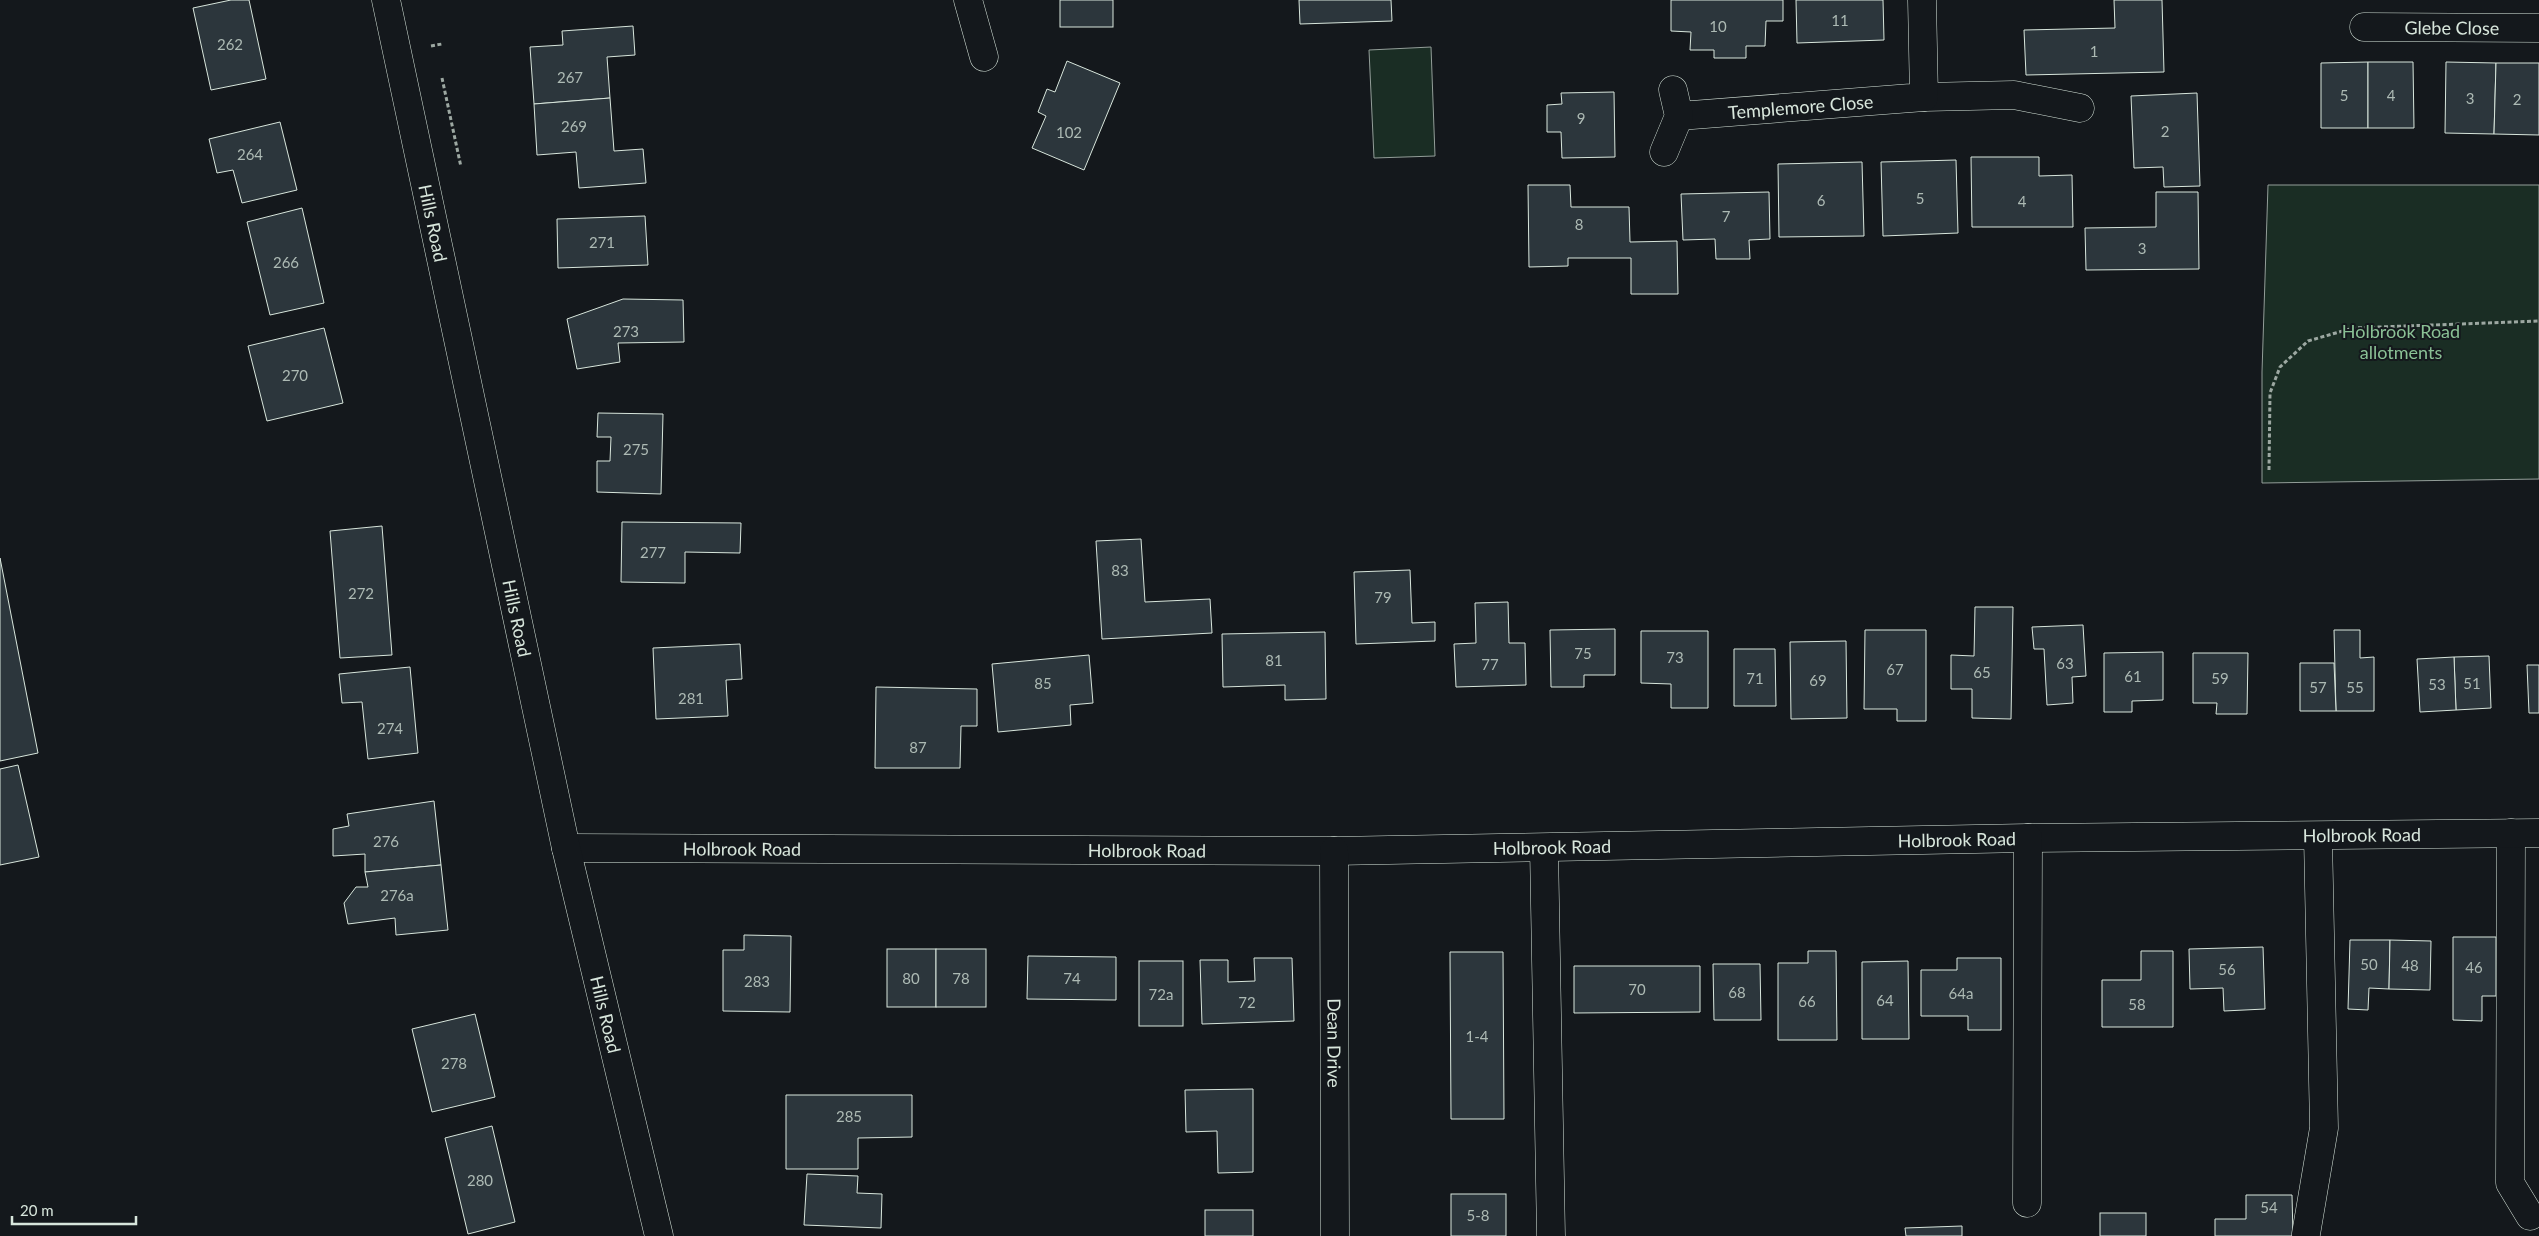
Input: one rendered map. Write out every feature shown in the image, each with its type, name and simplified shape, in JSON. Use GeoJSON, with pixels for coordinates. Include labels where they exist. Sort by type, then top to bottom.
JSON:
{"type":"FeatureCollection","features":[{"type":"Feature","properties":{"kind":"street","name":"Hills Road"},"geometry":{"type":"LineString","coordinates":[[386,0],[566,848],[659,1236]]}},
{"type":"Feature","properties":{"kind":"street"},"geometry":{"type":"LineString","coordinates":[[968,0],[984,57]]}},
{"type":"Feature","properties":{"kind":"street"},"geometry":{"type":"LineString","coordinates":[[1922,0],[1924,97]]}},
{"type":"Feature","properties":{"kind":"street","name":"Glebe Close"},"geometry":{"type":"LineString","coordinates":[[2364,27],[2539,28]]}},
{"type":"Feature","properties":{"kind":"street"},"geometry":{"type":"LineString","coordinates":[[1664,152],[1678,116],[1673,90]]}},
{"type":"Feature","properties":{"kind":"street","name":"Templemore Close"},"geometry":{"type":"LineString","coordinates":[[1678,116],[1924,97],[2014,95],[2080,108]]}},
{"type":"Feature","properties":{"kind":"street","name":"Holbrook Road"},"geometry":{"type":"LineString","coordinates":[[566,848],[1334,851],[2028,838],[2318,837],[2539,833]]}},
{"type":"Feature","properties":{"kind":"street"},"geometry":{"type":"LineString","coordinates":[[2511,834],[2510,1183],[2530,1216]]}},
{"type":"Feature","properties":{"kind":"street"},"geometry":{"type":"LineString","coordinates":[[2306,1234],[2324,1128],[2318,837]]}},
{"type":"Feature","properties":{"kind":"street"},"geometry":{"type":"LineString","coordinates":[[2027,1203],[2028,838]]}},
{"type":"Feature","properties":{"kind":"street"},"geometry":{"type":"LineString","coordinates":[[1544,848],[1552,1236]]}},
{"type":"Feature","properties":{"kind":"street","name":"Dean Drive"},"geometry":{"type":"LineString","coordinates":[[1334,851],[1336,1236]]}},
{"type":"Feature","properties":{"kind":"path"},"geometry":{"type":"LineString","coordinates":[[2269,470],[2270,394],[2280,367],[2308,341],[2353,328],[2539,321]]}},
{"type":"Feature","properties":{"kind":"green space"},"geometry":{"type":"Polygon","coordinates":[[[1431,47],[1435,156],[1374,158],[1369,50],[1431,47]]]}},
{"type":"Feature","properties":{"kind":"green space","name":"Holbrook Road allotments"},"geometry":{"type":"Polygon","coordinates":[[[2268,185],[2539,185],[2539,479],[2262,483],[2262,372],[2268,185]]]}},
{"type":"Feature","properties":{"kind":"building"},"geometry":{"type":"Polygon","coordinates":[[[231,0],[249,0],[266,79],[211,90],[193,8],[231,0]]]}},
{"type":"Feature","properties":{"kind":"building"},"geometry":{"type":"Polygon","coordinates":[[[1060,0],[1113,0],[1113,27],[1060,27],[1060,0]]]}},
{"type":"Feature","properties":{"kind":"building"},"geometry":{"type":"Polygon","coordinates":[[[1299,0],[1391,0],[1392,21],[1300,24],[1299,0]]]}},
{"type":"Feature","properties":{"kind":"building"},"geometry":{"type":"Polygon","coordinates":[[[1671,0],[1783,0],[1783,21],[1766,21],[1765,46],[1746,46],[1746,58],[1714,58],[1714,50],[1690,50],[1691,32],[1671,31],[1671,0]]]}},
{"type":"Feature","properties":{"kind":"building"},"geometry":{"type":"Polygon","coordinates":[[[1796,0],[1883,0],[1884,40],[1797,43],[1796,0]]]}},
{"type":"Feature","properties":{"kind":"building"},"geometry":{"type":"Polygon","coordinates":[[[2114,0],[2162,0],[2164,72],[2026,75],[2024,30],[2115,28],[2114,0]]]}},
{"type":"Feature","properties":{"kind":"building"},"geometry":{"type":"Polygon","coordinates":[[[633,26],[635,55],[607,57],[610,98],[534,104],[530,47],[563,45],[562,31],[633,26]]]}},
{"type":"Feature","properties":{"kind":"building"},"geometry":{"type":"Polygon","coordinates":[[[1067,61],[1120,83],[1084,170],[1032,148],[1046,116],[1038,112],[1047,89],[1055,92],[1067,61]]]}},
{"type":"Feature","properties":{"kind":"building"},"geometry":{"type":"Polygon","coordinates":[[[2368,62],[2368,128],[2321,128],[2321,63],[2368,62]]]}},
{"type":"Feature","properties":{"kind":"building"},"geometry":{"type":"Polygon","coordinates":[[[2368,62],[2413,62],[2414,128],[2368,128],[2368,62]]]}},
{"type":"Feature","properties":{"kind":"building"},"geometry":{"type":"Polygon","coordinates":[[[2446,62],[2496,63],[2494,134],[2445,133],[2446,62]]]}},
{"type":"Feature","properties":{"kind":"building"},"geometry":{"type":"Polygon","coordinates":[[[2496,63],[2539,63],[2539,135],[2494,134],[2496,63]]]}},
{"type":"Feature","properties":{"kind":"building"},"geometry":{"type":"Polygon","coordinates":[[[1614,92],[1615,157],[1562,158],[1561,132],[1547,132],[1547,105],[1562,104],[1561,93],[1614,92]]]}},
{"type":"Feature","properties":{"kind":"building"},"geometry":{"type":"Polygon","coordinates":[[[2197,93],[2200,186],[2164,187],[2163,167],[2134,168],[2131,96],[2197,93]]]}},
{"type":"Feature","properties":{"kind":"building"},"geometry":{"type":"Polygon","coordinates":[[[610,98],[614,151],[643,149],[646,183],[579,188],[576,152],[537,155],[534,104],[610,98]]]}},
{"type":"Feature","properties":{"kind":"building"},"geometry":{"type":"Polygon","coordinates":[[[280,122],[297,190],[242,203],[233,170],[217,173],[209,139],[280,122]]]}},
{"type":"Feature","properties":{"kind":"building"},"geometry":{"type":"Polygon","coordinates":[[[1971,157],[2039,157],[2039,176],[2072,175],[2073,227],[1972,227],[1971,157]]]}},
{"type":"Feature","properties":{"kind":"building"},"geometry":{"type":"Polygon","coordinates":[[[1956,160],[1958,233],[1883,236],[1881,162],[1956,160]]]}},
{"type":"Feature","properties":{"kind":"building"},"geometry":{"type":"Polygon","coordinates":[[[1862,162],[1864,236],[1779,237],[1778,164],[1862,162]]]}},
{"type":"Feature","properties":{"kind":"building"},"geometry":{"type":"Polygon","coordinates":[[[1528,185],[1570,185],[1571,207],[1629,207],[1630,242],[1677,241],[1678,294],[1631,294],[1631,258],[1568,258],[1568,266],[1529,267],[1528,185]]]}},
{"type":"Feature","properties":{"kind":"building"},"geometry":{"type":"Polygon","coordinates":[[[1769,192],[1770,239],[1749,240],[1750,259],[1716,259],[1715,239],[1683,240],[1681,194],[1769,192]]]}},
{"type":"Feature","properties":{"kind":"building"},"geometry":{"type":"Polygon","coordinates":[[[2156,192],[2198,192],[2199,269],[2086,270],[2085,228],[2156,227],[2156,192]]]}},
{"type":"Feature","properties":{"kind":"building"},"geometry":{"type":"Polygon","coordinates":[[[302,208],[324,303],[270,315],[247,222],[302,208]]]}},
{"type":"Feature","properties":{"kind":"building"},"geometry":{"type":"Polygon","coordinates":[[[645,216],[648,265],[558,268],[557,219],[645,216]]]}},
{"type":"Feature","properties":{"kind":"building"},"geometry":{"type":"Polygon","coordinates":[[[623,299],[683,300],[684,342],[618,343],[620,362],[577,369],[567,319],[623,299]]]}},
{"type":"Feature","properties":{"kind":"building"},"geometry":{"type":"Polygon","coordinates":[[[324,328],[343,403],[267,421],[248,346],[324,328]]]}},
{"type":"Feature","properties":{"kind":"building"},"geometry":{"type":"Polygon","coordinates":[[[598,413],[663,414],[661,494],[597,492],[597,461],[610,461],[611,437],[597,437],[598,413]]]}},
{"type":"Feature","properties":{"kind":"building"},"geometry":{"type":"Polygon","coordinates":[[[622,522],[741,523],[740,553],[685,552],[685,583],[621,582],[622,522]]]}},
{"type":"Feature","properties":{"kind":"building"},"geometry":{"type":"Polygon","coordinates":[[[382,526],[392,655],[340,658],[330,531],[382,526]]]}},
{"type":"Feature","properties":{"kind":"building"},"geometry":{"type":"Polygon","coordinates":[[[1141,539],[1145,602],[1210,599],[1212,633],[1102,639],[1096,541],[1141,539]]]}},
{"type":"Feature","properties":{"kind":"building"},"geometry":{"type":"Polygon","coordinates":[[[0,558],[38,753],[0,761],[0,558]]]}},
{"type":"Feature","properties":{"kind":"building"},"geometry":{"type":"Polygon","coordinates":[[[1410,570],[1412,623],[1435,622],[1435,641],[1356,644],[1354,572],[1410,570]]]}},
{"type":"Feature","properties":{"kind":"building"},"geometry":{"type":"Polygon","coordinates":[[[1508,602],[1509,643],[1525,643],[1526,685],[1456,687],[1454,644],[1476,643],[1475,603],[1508,602]]]}},
{"type":"Feature","properties":{"kind":"building"},"geometry":{"type":"Polygon","coordinates":[[[1975,607],[2013,607],[2011,719],[1972,718],[1972,689],[1951,689],[1951,655],[1974,656],[1975,607]]]}},
{"type":"Feature","properties":{"kind":"building"},"geometry":{"type":"Polygon","coordinates":[[[2083,625],[2086,676],[2072,677],[2073,703],[2047,705],[2044,649],[2034,649],[2032,627],[2083,625]]]}},
{"type":"Feature","properties":{"kind":"building"},"geometry":{"type":"Polygon","coordinates":[[[1615,629],[1615,675],[1584,675],[1584,687],[1551,687],[1550,630],[1615,629]]]}},
{"type":"Feature","properties":{"kind":"building"},"geometry":{"type":"Polygon","coordinates":[[[1865,630],[1926,630],[1926,721],[1897,721],[1897,709],[1864,709],[1865,630]]]}},
{"type":"Feature","properties":{"kind":"building"},"geometry":{"type":"Polygon","coordinates":[[[2334,630],[2360,630],[2360,658],[2374,657],[2374,711],[2336,711],[2334,630]]]}},
{"type":"Feature","properties":{"kind":"building"},"geometry":{"type":"Polygon","coordinates":[[[1641,631],[1708,631],[1708,708],[1671,708],[1671,684],[1641,683],[1641,631]]]}},
{"type":"Feature","properties":{"kind":"building"},"geometry":{"type":"Polygon","coordinates":[[[1325,632],[1326,699],[1285,700],[1285,685],[1223,687],[1222,634],[1325,632]]]}},
{"type":"Feature","properties":{"kind":"building"},"geometry":{"type":"Polygon","coordinates":[[[1846,641],[1847,718],[1791,719],[1790,642],[1846,641]]]}},
{"type":"Feature","properties":{"kind":"building"},"geometry":{"type":"Polygon","coordinates":[[[740,644],[742,679],[726,680],[728,716],[656,719],[653,648],[740,644]]]}},
{"type":"Feature","properties":{"kind":"building"},"geometry":{"type":"Polygon","coordinates":[[[1734,649],[1775,649],[1776,706],[1734,706],[1734,649]]]}},
{"type":"Feature","properties":{"kind":"building"},"geometry":{"type":"Polygon","coordinates":[[[2163,652],[2163,700],[2132,701],[2132,712],[2104,712],[2104,653],[2163,652]]]}},
{"type":"Feature","properties":{"kind":"building"},"geometry":{"type":"Polygon","coordinates":[[[2193,653],[2248,653],[2247,714],[2216,714],[2217,703],[2193,703],[2193,653]]]}},
{"type":"Feature","properties":{"kind":"building"},"geometry":{"type":"Polygon","coordinates":[[[1089,655],[1093,703],[1070,705],[1071,725],[998,732],[992,664],[1089,655]]]}},
{"type":"Feature","properties":{"kind":"building"},"geometry":{"type":"Polygon","coordinates":[[[2489,656],[2491,708],[2456,710],[2454,657],[2489,656]]]}},
{"type":"Feature","properties":{"kind":"building"},"geometry":{"type":"Polygon","coordinates":[[[2454,657],[2456,710],[2420,712],[2417,659],[2454,657]]]}},
{"type":"Feature","properties":{"kind":"building"},"geometry":{"type":"Polygon","coordinates":[[[2300,663],[2334,663],[2336,711],[2300,711],[2300,663]]]}},
{"type":"Feature","properties":{"kind":"building"},"geometry":{"type":"Polygon","coordinates":[[[2527,665],[2539,665],[2539,713],[2529,713],[2527,665]]]}},
{"type":"Feature","properties":{"kind":"building"},"geometry":{"type":"Polygon","coordinates":[[[410,667],[418,753],[368,759],[362,702],[342,703],[339,674],[410,667]]]}},
{"type":"Feature","properties":{"kind":"building"},"geometry":{"type":"Polygon","coordinates":[[[876,687],[977,689],[977,726],[961,726],[960,768],[875,768],[876,687]]]}},
{"type":"Feature","properties":{"kind":"building"},"geometry":{"type":"Polygon","coordinates":[[[18,765],[39,857],[0,865],[0,769],[18,765]]]}},
{"type":"Feature","properties":{"kind":"building"},"geometry":{"type":"Polygon","coordinates":[[[434,801],[441,865],[365,872],[365,854],[333,856],[333,829],[349,826],[347,814],[434,801]]]}},
{"type":"Feature","properties":{"kind":"building"},"geometry":{"type":"Polygon","coordinates":[[[441,865],[448,930],[396,935],[395,918],[348,924],[344,903],[356,887],[368,887],[365,872],[441,865]]]}},
{"type":"Feature","properties":{"kind":"building"},"geometry":{"type":"Polygon","coordinates":[[[744,935],[791,936],[790,1012],[723,1011],[723,950],[744,950],[744,935]]]}},
{"type":"Feature","properties":{"kind":"building"},"geometry":{"type":"Polygon","coordinates":[[[2453,937],[2496,937],[2496,996],[2482,996],[2482,1021],[2453,1020],[2453,937]]]}},
{"type":"Feature","properties":{"kind":"building"},"geometry":{"type":"Polygon","coordinates":[[[2350,940],[2390,940],[2389,989],[2369,988],[2368,1010],[2348,1009],[2350,940]]]}},
{"type":"Feature","properties":{"kind":"building"},"geometry":{"type":"Polygon","coordinates":[[[2390,940],[2431,941],[2430,990],[2389,989],[2390,940]]]}},
{"type":"Feature","properties":{"kind":"building"},"geometry":{"type":"Polygon","coordinates":[[[2263,947],[2265,1009],[2224,1011],[2223,988],[2190,989],[2189,949],[2263,947]]]}},
{"type":"Feature","properties":{"kind":"building"},"geometry":{"type":"Polygon","coordinates":[[[887,949],[936,949],[936,1007],[887,1007],[887,949]]]}},
{"type":"Feature","properties":{"kind":"building"},"geometry":{"type":"Polygon","coordinates":[[[936,949],[986,949],[986,1007],[936,1007],[936,949]]]}},
{"type":"Feature","properties":{"kind":"building"},"geometry":{"type":"Polygon","coordinates":[[[1808,951],[1836,951],[1837,1040],[1778,1040],[1778,963],[1808,963],[1808,951]]]}},
{"type":"Feature","properties":{"kind":"building"},"geometry":{"type":"Polygon","coordinates":[[[2141,951],[2173,951],[2173,1027],[2102,1027],[2102,980],[2141,980],[2141,951]]]}},
{"type":"Feature","properties":{"kind":"building"},"geometry":{"type":"Polygon","coordinates":[[[1450,952],[1503,952],[1504,1119],[1451,1119],[1450,952]]]}},
{"type":"Feature","properties":{"kind":"building"},"geometry":{"type":"Polygon","coordinates":[[[1028,956],[1116,957],[1116,1000],[1027,999],[1028,956]]]}},
{"type":"Feature","properties":{"kind":"building"},"geometry":{"type":"Polygon","coordinates":[[[1254,958],[1292,958],[1294,1021],[1202,1024],[1200,960],[1228,960],[1228,982],[1255,981],[1254,958]]]}},
{"type":"Feature","properties":{"kind":"building"},"geometry":{"type":"Polygon","coordinates":[[[1957,958],[2001,958],[2001,1030],[1968,1030],[1968,1016],[1921,1016],[1921,970],[1957,970],[1957,958]]]}},
{"type":"Feature","properties":{"kind":"building"},"geometry":{"type":"Polygon","coordinates":[[[1139,961],[1183,961],[1183,1026],[1139,1026],[1139,961]]]}},
{"type":"Feature","properties":{"kind":"building"},"geometry":{"type":"Polygon","coordinates":[[[1908,961],[1909,1039],[1862,1039],[1862,962],[1908,961]]]}},
{"type":"Feature","properties":{"kind":"building"},"geometry":{"type":"Polygon","coordinates":[[[1713,964],[1760,964],[1761,1020],[1714,1020],[1713,964]]]}},
{"type":"Feature","properties":{"kind":"building"},"geometry":{"type":"Polygon","coordinates":[[[1574,966],[1700,966],[1700,1012],[1574,1013],[1574,966]]]}},
{"type":"Feature","properties":{"kind":"building"},"geometry":{"type":"Polygon","coordinates":[[[475,1014],[495,1097],[432,1112],[412,1029],[475,1014]]]}},
{"type":"Feature","properties":{"kind":"building"},"geometry":{"type":"Polygon","coordinates":[[[1253,1089],[1253,1172],[1218,1173],[1217,1131],[1186,1132],[1185,1090],[1253,1089]]]}},
{"type":"Feature","properties":{"kind":"building"},"geometry":{"type":"Polygon","coordinates":[[[786,1095],[912,1095],[912,1137],[858,1138],[858,1169],[786,1169],[786,1095]]]}},
{"type":"Feature","properties":{"kind":"building"},"geometry":{"type":"Polygon","coordinates":[[[492,1126],[515,1222],[468,1234],[445,1138],[492,1126]]]}},
{"type":"Feature","properties":{"kind":"building"},"geometry":{"type":"Polygon","coordinates":[[[807,1174],[858,1176],[857,1193],[882,1194],[881,1228],[804,1225],[807,1174]]]}},
{"type":"Feature","properties":{"kind":"building"},"geometry":{"type":"Polygon","coordinates":[[[1451,1194],[1506,1194],[1506,1236],[1451,1236],[1451,1194]]]}},
{"type":"Feature","properties":{"kind":"building"},"geometry":{"type":"Polygon","coordinates":[[[2246,1195],[2292,1195],[2293,1236],[2215,1236],[2215,1219],[2246,1219],[2246,1195]]]}},
{"type":"Feature","properties":{"kind":"building"},"geometry":{"type":"Polygon","coordinates":[[[1205,1210],[1253,1210],[1253,1236],[1205,1236],[1205,1210]]]}},
{"type":"Feature","properties":{"kind":"building"},"geometry":{"type":"Polygon","coordinates":[[[2100,1213],[2146,1213],[2146,1236],[2100,1236],[2100,1213]]]}},
{"type":"Feature","properties":{"kind":"building"},"geometry":{"type":"Polygon","coordinates":[[[1962,1226],[1962,1236],[1906,1236],[1905,1228],[1962,1226]]]}}]}
